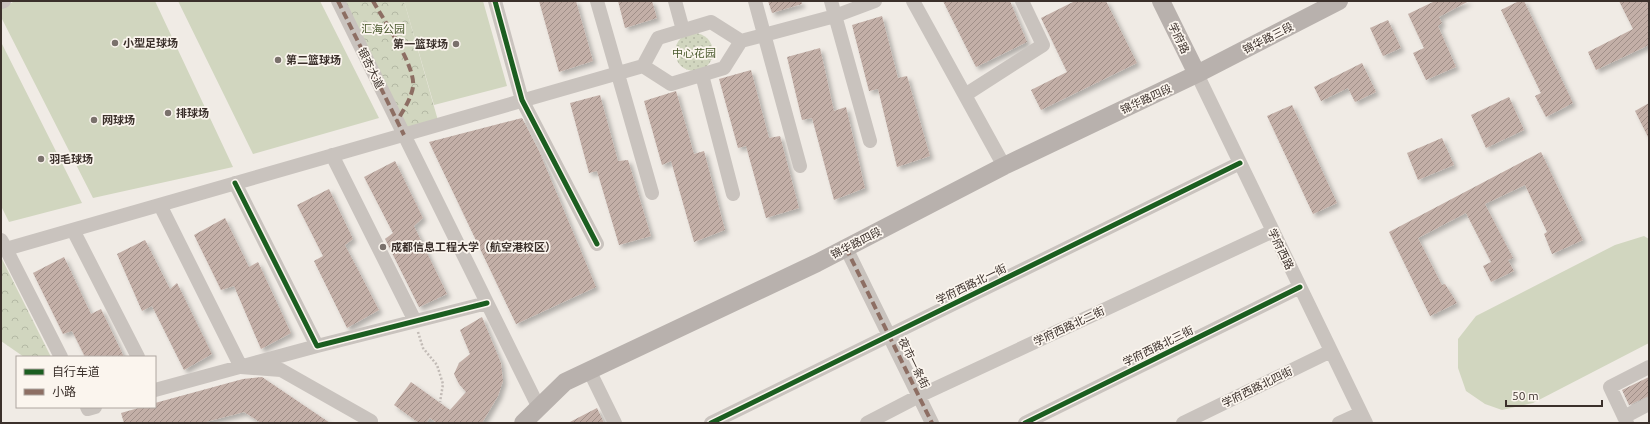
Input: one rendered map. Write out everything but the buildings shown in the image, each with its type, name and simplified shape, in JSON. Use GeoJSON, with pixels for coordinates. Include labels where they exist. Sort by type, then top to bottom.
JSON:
{"type":"FeatureCollection","features":[{"type":"Feature","properties":{"kind":"main road","name":"学府路"},"geometry":{"type":"LineString","coordinates":[[1161,1],[1198,74]]}},
{"type":"Feature","properties":{"kind":"main road","name":"锦华路三段"},"geometry":{"type":"LineString","coordinates":[[1198,74],[1339,1]]}},
{"type":"Feature","properties":{"kind":"main road","name":"锦华路四段"},"geometry":{"type":"LineString","coordinates":[[523,423],[565,382],[846,248],[1004,166],[1198,74]]}},
{"type":"Feature","properties":{"kind":"street","name":"银杏大道"},"geometry":{"type":"LineString","coordinates":[[338,1],[538,408]]}},
{"type":"Feature","properties":{"kind":"street"},"geometry":{"type":"LineString","coordinates":[[495,1],[522,100],[597,244]]}},
{"type":"Feature","properties":{"kind":"street"},"geometry":{"type":"LineString","coordinates":[[597,1],[616,74],[652,193]]}},
{"type":"Feature","properties":{"kind":"street"},"geometry":{"type":"LineString","coordinates":[[675,1],[683,30]]}},
{"type":"Feature","properties":{"kind":"street"},"geometry":{"type":"LineString","coordinates":[[755,1],[800,166]]}},
{"type":"Feature","properties":{"kind":"street"},"geometry":{"type":"LineString","coordinates":[[831,1],[870,141]]}},
{"type":"Feature","properties":{"kind":"street"},"geometry":{"type":"LineString","coordinates":[[643,66],[671,84],[724,68],[740,41],[835,16],[876,1]]}},
{"type":"Feature","properties":{"kind":"street"},"geometry":{"type":"LineString","coordinates":[[913,1],[1004,166]]}},
{"type":"Feature","properties":{"kind":"street"},"geometry":{"type":"LineString","coordinates":[[965,95],[1043,45],[1022,1]]}},
{"type":"Feature","properties":{"kind":"street"},"geometry":{"type":"LineString","coordinates":[[60,356],[3,245],[73,230],[643,66],[658,38],[711,22],[740,41]]}},
{"type":"Feature","properties":{"kind":"street","name":"学府西路"},"geometry":{"type":"LineString","coordinates":[[1198,74],[1363,418]]}},
{"type":"Feature","properties":{"kind":"street"},"geometry":{"type":"LineString","coordinates":[[702,75],[733,194]]}},
{"type":"Feature","properties":{"kind":"street"},"geometry":{"type":"LineString","coordinates":[[332,155],[414,321]]}},
{"type":"Feature","properties":{"kind":"street","name":"学府西路北一街"},"geometry":{"type":"LineString","coordinates":[[711,423],[1240,162]]}},
{"type":"Feature","properties":{"kind":"street"},"geometry":{"type":"LineString","coordinates":[[235,183],[317,346]]}},
{"type":"Feature","properties":{"kind":"street"},"geometry":{"type":"LineString","coordinates":[[160,205],[241,367]]}},
{"type":"Feature","properties":{"kind":"street"},"geometry":{"type":"LineString","coordinates":[[73,230],[137,356]]}},
{"type":"Feature","properties":{"kind":"street","name":"学府西路北二街"},"geometry":{"type":"LineString","coordinates":[[866,423],[919,396],[1273,231]]}},
{"type":"Feature","properties":{"kind":"street","name":"夜市一条街"},"geometry":{"type":"LineString","coordinates":[[846,248],[932,423]]}},
{"type":"Feature","properties":{"kind":"street","name":"学府西路北三街"},"geometry":{"type":"LineString","coordinates":[[1026,423],[1300,287]]}},
{"type":"Feature","properties":{"kind":"street"},"geometry":{"type":"LineString","coordinates":[[156,390],[317,346],[487,303]]}},
{"type":"Feature","properties":{"kind":"street","name":"学府西路北四街"},"geometry":{"type":"LineString","coordinates":[[1183,423],[1331,351]]}},
{"type":"Feature","properties":{"kind":"street"},"geometry":{"type":"LineString","coordinates":[[241,367],[281,370],[372,421],[370,423]]}},
{"type":"Feature","properties":{"kind":"street"},"geometry":{"type":"LineString","coordinates":[[1649,367],[1610,387],[1626,420],[1649,404]]}},
{"type":"Feature","properties":{"kind":"street"},"geometry":{"type":"LineString","coordinates":[[589,370],[615,423]]}},
{"type":"Feature","properties":{"kind":"street"},"geometry":{"type":"LineString","coordinates":[[1339,423],[1363,418]]}},
{"type":"Feature","properties":{"kind":"path"},"geometry":{"type":"LineString","coordinates":[[414,321],[423,348],[437,365],[443,384],[440,402]]}},
{"type":"Feature","properties":{"kind":"green space"},"geometry":{"type":"Polygon","coordinates":[[[15,1],[155,1],[233,167],[93,198],[1,17],[1,8],[15,1]]]}},
{"type":"Feature","properties":{"kind":"green space","name":"第二篮球场"},"geometry":{"type":"Polygon","coordinates":[[[178,1],[320,1],[379,118],[253,154],[178,1]]]}},
{"type":"Feature","properties":{"kind":"green space","name":"汇海公园"},"geometry":{"type":"Polygon","coordinates":[[[338,1],[404,1],[439,124],[404,135],[338,1]]]}},
{"type":"Feature","properties":{"kind":"green space","name":"第一篮球场"},"geometry":{"type":"Polygon","coordinates":[[[404,1],[483,1],[507,86],[434,105],[404,1]]]}},
{"type":"Feature","properties":{"kind":"green space","name":"中心花园"},"geometry":{"type":"Polygon","coordinates":[[[690,33],[698,33],[708,38],[712,45],[712,59],[708,66],[698,71],[690,71],[680,66],[678,63],[675,56],[675,48],[680,38],[683,36],[690,33]]]}},
{"type":"Feature","properties":{"kind":"green space","name":"羽毛球场"},"geometry":{"type":"Polygon","coordinates":[[[1,42],[82,203],[9,222],[1,206],[1,42]]]}},
{"type":"Feature","properties":{"kind":"green space"},"geometry":{"type":"Polygon","coordinates":[[[1644,236],[1649,239],[1649,343],[1533,403],[1502,410],[1485,404],[1466,391],[1458,368],[1458,339],[1476,316],[1615,245],[1644,236]]]}},
{"type":"Feature","properties":{"kind":"green space"},"geometry":{"type":"Polygon","coordinates":[[[1,257],[50,356],[23,356],[1,341],[1,257]]]}},
{"type":"Feature","properties":{"kind":"marked path"},"geometry":{"type":"LineString","coordinates":[[338,1],[404,135]]}},
{"type":"Feature","properties":{"kind":"marked path"},"geometry":{"type":"LineString","coordinates":[[373,1],[405,56],[413,78],[413,87],[410,96],[397,121]]}},
{"type":"Feature","properties":{"kind":"marked path"},"geometry":{"type":"LineString","coordinates":[[846,248],[932,423]]}},
{"type":"Feature","properties":{"kind":"cycle path"},"geometry":{"type":"LineString","coordinates":[[495,1],[522,100],[597,244]]}},
{"type":"Feature","properties":{"kind":"cycle path"},"geometry":{"type":"LineString","coordinates":[[711,423],[1240,163]]}},
{"type":"Feature","properties":{"kind":"cycle path"},"geometry":{"type":"LineString","coordinates":[[235,183],[317,346],[487,303]]}},
{"type":"Feature","properties":{"kind":"cycle path"},"geometry":{"type":"LineString","coordinates":[[1025,423],[1300,287]]}},
{"type":"Feature","properties":{"kind":"place","name":"小型足球场"},"geometry":{"type":"Point","coordinates":[115,43]}},
{"type":"Feature","properties":{"kind":"place","name":"第一篮球场"},"geometry":{"type":"Point","coordinates":[456,44]}},
{"type":"Feature","properties":{"kind":"place","name":"第二篮球场"},"geometry":{"type":"Point","coordinates":[278,60]}},
{"type":"Feature","properties":{"kind":"place","name":"排球场"},"geometry":{"type":"Point","coordinates":[168,113]}},
{"type":"Feature","properties":{"kind":"place","name":"网球场"},"geometry":{"type":"Point","coordinates":[94,120]}},
{"type":"Feature","properties":{"kind":"place","name":"羽毛球场"},"geometry":{"type":"Point","coordinates":[41,159]}},
{"type":"Feature","properties":{"kind":"place","name":"成都信息工程大学（航空港校区）"},"geometry":{"type":"Point","coordinates":[383,247]}}]}
